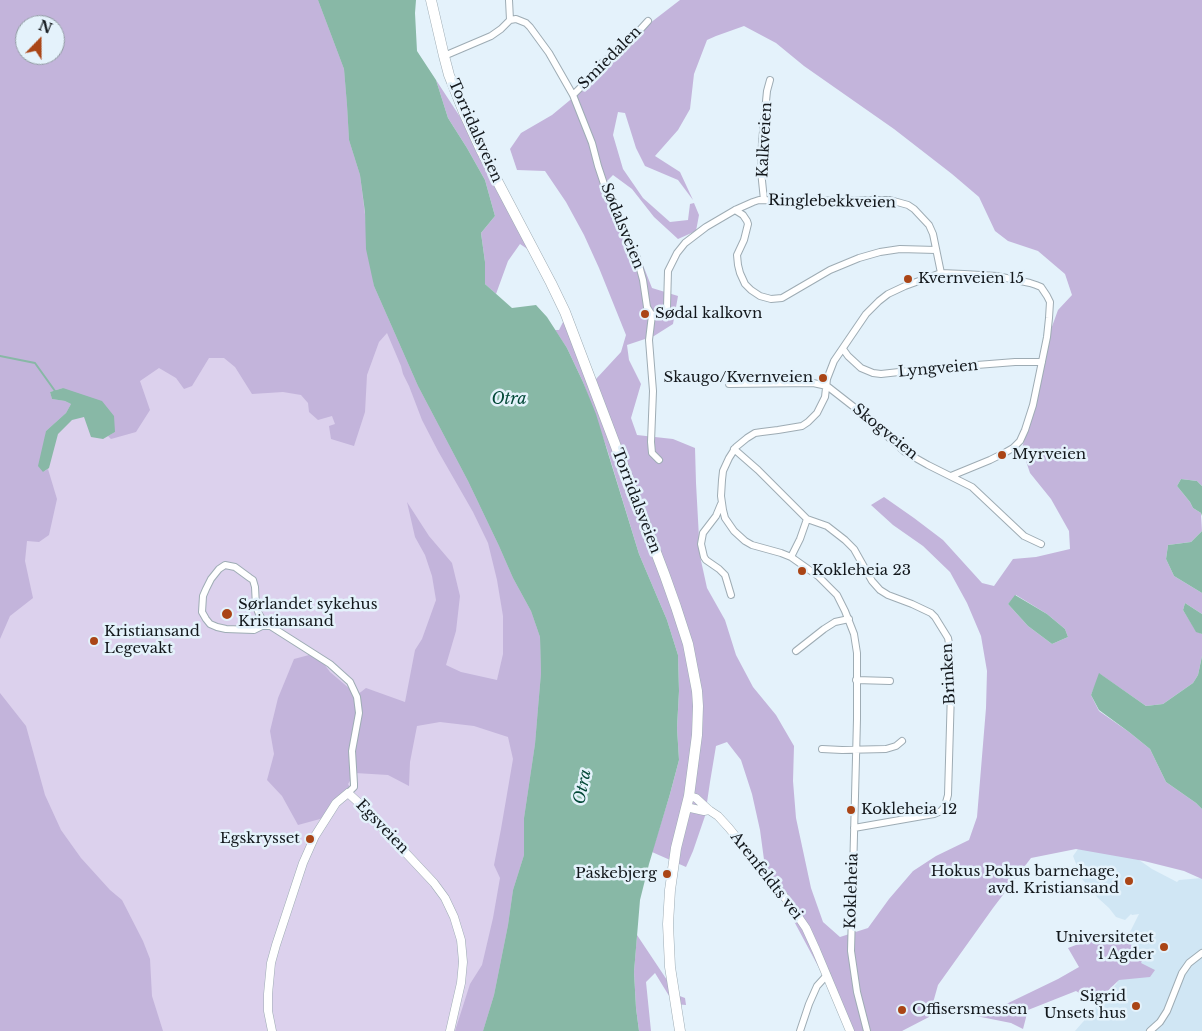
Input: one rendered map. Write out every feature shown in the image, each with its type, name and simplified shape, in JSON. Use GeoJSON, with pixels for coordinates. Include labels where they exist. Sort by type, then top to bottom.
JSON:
{"type":"FeatureCollection","features":[{"type":"Feature","properties":{"kind":"main road","name":"Torridalsveien"},"geometry":{"type":"LineString","coordinates":[[431,0],[449,75],[469,125],[565,312],[676,607],[690,653],[698,706],[696,753],[673,869],[668,924],[670,967],[680,1031]]}},
{"type":"Feature","properties":{"kind":"street"},"geometry":{"type":"LineString","coordinates":[[444,56],[491,36],[501,29],[510,20],[509,0]]}},
{"type":"Feature","properties":{"kind":"street","name":"Sødalsveien"},"geometry":{"type":"LineString","coordinates":[[510,20],[516,19],[530,27],[549,53],[573,95],[592,143],[609,199],[640,268],[647,307],[652,315],[649,340],[653,391],[651,442],[652,453],[659,460]]}},
{"type":"Feature","properties":{"kind":"street","name":"Smiedalen"},"geometry":{"type":"LineString","coordinates":[[573,95],[602,63],[628,43],[648,21]]}},
{"type":"Feature","properties":{"kind":"street","name":"Kalkveien"},"geometry":{"type":"LineString","coordinates":[[764,200],[761,171],[762,142],[770,80]]}},
{"type":"Feature","properties":{"kind":"street","name":"Ringlebekkveien"},"geometry":{"type":"LineString","coordinates":[[652,315],[662,313],[667,307],[668,270],[680,248],[688,240],[735,210],[753,202],[764,200],[793,202],[890,200],[901,202],[914,209],[929,225],[933,234],[941,274]]}},
{"type":"Feature","properties":{"kind":"street"},"geometry":{"type":"LineString","coordinates":[[735,210],[743,215],[748,224],[744,240],[737,255],[740,273],[745,284],[751,290],[760,296],[771,299],[782,298],[830,270],[859,258],[900,249],[936,250]]}},
{"type":"Feature","properties":{"kind":"street","name":"Kokleheia"},"geometry":{"type":"LineString","coordinates":[[867,1031],[857,992],[851,951],[856,749],[856,641],[849,619],[836,595],[818,576],[781,553],[752,545],[745,541],[729,525],[721,504],[723,471],[734,449],[741,442],[755,434],[795,428],[808,422],[824,402],[827,379],[831,367],[866,314],[879,301],[897,289],[925,278],[941,274],[997,276],[1030,282],[1041,287],[1050,302],[1047,336],[1042,362]]}},
{"type":"Feature","properties":{"kind":"street","name":"Lyngveien"},"geometry":{"type":"LineString","coordinates":[[843,349],[861,368],[881,374],[1015,362],[1042,362]]}},
{"type":"Feature","properties":{"kind":"street"},"geometry":{"type":"LineString","coordinates":[[951,476],[990,460],[1013,448],[1020,441],[1030,415],[1042,362]]}},
{"type":"Feature","properties":{"kind":"street"},"geometry":{"type":"LineString","coordinates":[[729,384],[813,383],[826,386]]}},
{"type":"Feature","properties":{"kind":"street","name":"Skogveien"},"geometry":{"type":"LineString","coordinates":[[826,386],[859,410],[905,452],[972,487],[1024,536],[1041,544]]}},
{"type":"Feature","properties":{"kind":"street","name":"Brinken"},"geometry":{"type":"LineString","coordinates":[[734,449],[807,519],[827,526],[845,540],[854,549],[872,581],[880,590],[919,607],[935,617],[949,643],[950,714],[948,795],[945,806],[941,811],[934,814],[854,828]]}},
{"type":"Feature","properties":{"kind":"street","name":"Kokleheia"},"geometry":{"type":"LineString","coordinates":[[721,504],[716,516],[703,533],[701,544],[706,560],[726,575],[731,595]]}},
{"type":"Feature","properties":{"kind":"street"},"geometry":{"type":"LineString","coordinates":[[791,558],[807,519]]}},
{"type":"Feature","properties":{"kind":"street","name":"Egsveien"},"geometry":{"type":"LineString","coordinates":[[270,626],[262,626],[254,630],[226,629],[210,624],[202,612],[204,596],[211,579],[219,569],[225,565],[235,566],[253,580],[256,587],[256,606],[264,622],[330,664],[354,688],[357,697],[358,714],[352,760],[354,787],[348,793],[357,800],[434,882],[454,916],[461,940],[463,962],[461,983],[450,1031]]}},
{"type":"Feature","properties":{"kind":"street"},"geometry":{"type":"LineString","coordinates":[[796,651],[835,622],[849,619]]}},
{"type":"Feature","properties":{"kind":"street"},"geometry":{"type":"LineString","coordinates":[[856,680],[890,681]]}},
{"type":"Feature","properties":{"kind":"street"},"geometry":{"type":"LineString","coordinates":[[822,749],[886,749],[896,746],[902,741]]}},
{"type":"Feature","properties":{"kind":"street"},"geometry":{"type":"LineString","coordinates":[[272,1031],[268,1011],[268,994],[271,963],[276,945],[311,844],[331,809],[348,793]]}},
{"type":"Feature","properties":{"kind":"street","name":"Arenfeldts vei"},"geometry":{"type":"LineString","coordinates":[[688,796],[696,798],[729,828],[786,899],[806,928],[850,1031]]}},
{"type":"Feature","properties":{"kind":"street"},"geometry":{"type":"LineString","coordinates":[[686,807],[704,811],[709,810]]}},
{"type":"Feature","properties":{"kind":"street"},"geometry":{"type":"LineString","coordinates":[[1150,1031],[1165,1016],[1182,973],[1189,963],[1202,953]]}},
{"type":"Feature","properties":{"kind":"street"},"geometry":{"type":"LineString","coordinates":[[800,1031],[817,986],[827,975]]}},
{"type":"Feature","properties":{"kind":"shaded area"},"geometry":{"type":"Polygon","coordinates":[[[0,0],[348,0],[565,613],[541,1031],[0,1031],[0,0]]]}},
{"type":"Feature","properties":{"kind":"shaded area"},"geometry":{"type":"Polygon","coordinates":[[[0,0],[318,0],[344,69],[349,140],[360,175],[374,286],[418,386],[468,481],[513,578],[531,611],[540,637],[541,673],[535,744],[524,818],[524,855],[513,890],[494,995],[483,1031],[455,1031],[470,984],[482,965],[493,918],[500,878],[494,865],[513,759],[508,737],[474,726],[440,722],[417,726],[410,762],[409,786],[388,775],[355,773],[348,784],[356,799],[349,797],[320,819],[298,825],[282,796],[267,780],[274,754],[270,731],[278,698],[294,659],[309,655],[319,657],[330,672],[357,695],[366,688],[405,702],[415,650],[422,639],[436,600],[432,576],[425,555],[415,537],[407,502],[429,536],[452,563],[460,596],[456,631],[446,665],[461,672],[497,680],[503,654],[503,616],[488,543],[422,420],[387,333],[379,342],[367,375],[365,412],[354,446],[331,439],[329,426],[335,424],[332,416],[318,420],[309,412],[308,403],[301,395],[283,392],[252,394],[235,367],[224,358],[209,358],[192,386],[184,389],[176,378],[159,368],[140,381],[150,410],[136,432],[111,439],[108,436],[115,432],[63,388],[50,392],[52,399],[71,404],[66,413],[46,431],[43,472],[48,469],[57,499],[49,535],[39,542],[27,541],[25,561],[33,598],[10,616],[0,639],[0,0]]]}},
{"type":"Feature","properties":{"kind":"shaded area"},"geometry":{"type":"Polygon","coordinates":[[[680,0],[1202,0],[1202,486],[1197,481],[1181,479],[1177,486],[1193,508],[1201,513],[1202,531],[1191,542],[1168,545],[1166,559],[1174,576],[1202,593],[1202,614],[1185,603],[1183,610],[1196,631],[1202,634],[1202,656],[1198,675],[1193,683],[1163,704],[1146,706],[1100,674],[1091,695],[1099,711],[1150,749],[1166,782],[1202,809],[1202,879],[1184,871],[1144,861],[1076,849],[1031,858],[938,985],[929,1017],[902,1031],[848,1031],[834,996],[765,867],[760,830],[752,794],[741,760],[727,742],[716,746],[705,816],[686,867],[652,852],[679,760],[677,728],[678,655],[667,620],[639,554],[607,449],[583,382],[567,348],[555,330],[559,330],[565,318],[549,280],[535,254],[520,244],[508,261],[496,294],[485,284],[485,262],[481,233],[495,216],[485,180],[448,118],[436,80],[481,149],[556,292],[590,373],[596,379],[621,352],[626,335],[599,268],[566,202],[545,171],[517,170],[510,149],[521,133],[552,115],[581,91],[597,70],[632,37],[680,0]],[[744,26],[707,40],[694,74],[690,109],[678,130],[655,156],[680,172],[693,200],[678,180],[645,166],[636,148],[625,113],[618,112],[613,135],[623,169],[643,198],[670,222],[688,220],[690,204],[694,203],[699,215],[696,231],[678,239],[654,217],[632,189],[613,175],[606,182],[617,215],[637,250],[652,288],[678,296],[673,324],[654,336],[627,345],[629,360],[641,384],[631,418],[637,435],[673,439],[695,448],[700,556],[707,588],[725,620],[736,655],[753,687],[776,715],[794,746],[793,781],[796,818],[811,888],[823,922],[840,937],[868,928],[913,871],[936,856],[969,840],[977,817],[986,708],[987,671],[981,636],[967,603],[950,572],[923,546],[893,525],[871,505],[884,497],[943,540],[982,583],[994,586],[1013,559],[1036,557],[1070,549],[1069,531],[1051,499],[1030,473],[1022,449],[1046,343],[1058,310],[1072,295],[1065,274],[1038,251],[1008,241],[995,231],[979,197],[952,174],[894,129],[804,66],[776,43],[744,26]],[[1016,595],[1008,604],[1028,626],[1052,644],[1068,637],[1065,629],[1047,614],[1016,595]]]}},
{"type":"Feature","properties":{"kind":"shaded area"},"geometry":{"type":"Polygon","coordinates":[[[0,693],[26,726],[45,795],[61,830],[81,858],[110,890],[122,900],[143,941],[150,959],[152,996],[163,1031],[0,1031],[0,693]]]}},
{"type":"Feature","properties":{"kind":"shaded area","name":"Universitetet i Agder"},"geometry":{"type":"Polygon","coordinates":[[[1083,842],[1126,851],[1152,869],[1177,882],[1179,880],[1202,878],[1202,1031],[1075,1031],[1117,983],[1129,934],[1139,914],[1131,914],[1125,920],[1116,917],[1082,879],[1073,856],[1083,842]]]}},
{"type":"Feature","properties":{"kind":"shaded area"},"geometry":{"type":"Polygon","coordinates":[[[1119,933],[1144,957],[1141,963],[1155,970],[1150,977],[1119,980],[1095,1003],[1076,991],[1028,1010],[1023,1029],[1011,1023],[976,1016],[983,1007],[1000,1007],[1079,967],[1068,948],[1097,937],[1119,933]]]}},
{"type":"Feature","properties":{"kind":"shaded area"},"geometry":{"type":"Polygon","coordinates":[[[637,935],[677,995],[685,998],[686,1005],[674,1004],[655,973],[646,982],[651,1031],[639,1031],[634,972],[637,935]]]}},
{"type":"Feature","properties":{"kind":"water","name":"Otra"},"geometry":{"type":"Polygon","coordinates":[[[318,0],[416,0],[417,51],[436,80],[448,118],[485,180],[495,216],[481,233],[485,262],[485,284],[512,308],[536,305],[547,317],[567,348],[596,414],[639,554],[667,620],[678,655],[677,728],[679,760],[640,900],[634,972],[639,1031],[483,1031],[494,995],[513,890],[524,855],[524,818],[535,744],[541,673],[540,637],[531,611],[513,578],[468,481],[418,386],[374,286],[366,249],[365,212],[360,175],[349,140],[344,69],[318,0]]]}},
{"type":"Feature","properties":{"kind":"water"},"geometry":{"type":"Polygon","coordinates":[[[63,388],[102,401],[114,416],[115,432],[103,439],[91,437],[84,417],[72,420],[58,434],[49,468],[43,472],[38,466],[46,431],[66,413],[71,404],[52,399],[50,392],[63,388]]]}},
{"type":"Feature","properties":{"kind":"water"},"geometry":{"type":"Polygon","coordinates":[[[1181,479],[1197,481],[1202,486],[1202,516],[1201,513],[1193,508],[1177,486],[1181,479]]]}},
{"type":"Feature","properties":{"kind":"water"},"geometry":{"type":"Polygon","coordinates":[[[1202,531],[1202,593],[1174,576],[1166,559],[1168,545],[1191,542],[1202,531]]]}},
{"type":"Feature","properties":{"kind":"water"},"geometry":{"type":"Polygon","coordinates":[[[1015,595],[1047,614],[1065,629],[1068,637],[1052,644],[1028,626],[1008,604],[1015,595]]]}},
{"type":"Feature","properties":{"kind":"water"},"geometry":{"type":"Polygon","coordinates":[[[1185,603],[1202,614],[1202,634],[1196,632],[1183,610],[1185,603]]]}},
{"type":"Feature","properties":{"kind":"water"},"geometry":{"type":"Polygon","coordinates":[[[1202,656],[1202,809],[1166,782],[1150,749],[1099,710],[1091,695],[1099,673],[1146,706],[1163,704],[1193,683],[1198,675],[1202,656]]]}},
{"type":"Feature","properties":{"kind":"waterway"},"geometry":{"type":"LineString","coordinates":[[0,356],[35,363],[55,391]]}},
{"type":"Feature","properties":{"kind":"place","name":"Kvernveien 15"},"geometry":{"type":"Point","coordinates":[908,279]}},
{"type":"Feature","properties":{"kind":"place","name":"Sødal kalkovn"},"geometry":{"type":"Point","coordinates":[645,314]}},
{"type":"Feature","properties":{"kind":"place","name":"Skaugo/Kvernveien"},"geometry":{"type":"Point","coordinates":[823,378]}},
{"type":"Feature","properties":{"kind":"place","name":"Myrveien"},"geometry":{"type":"Point","coordinates":[1002,455]}},
{"type":"Feature","properties":{"kind":"place","name":"Kokleheia 23"},"geometry":{"type":"Point","coordinates":[802,571]}},
{"type":"Feature","properties":{"kind":"place","name":"Sørlandet sykehus Kristiansand"},"geometry":{"type":"Point","coordinates":[227,614]}},
{"type":"Feature","properties":{"kind":"place","name":"Kristiansand Legevakt"},"geometry":{"type":"Point","coordinates":[94,641]}},
{"type":"Feature","properties":{"kind":"place","name":"Kokleheia 12"},"geometry":{"type":"Point","coordinates":[851,810]}},
{"type":"Feature","properties":{"kind":"place","name":"Egskrysset"},"geometry":{"type":"Point","coordinates":[310,839]}},
{"type":"Feature","properties":{"kind":"place","name":"Påskebjerg"},"geometry":{"type":"Point","coordinates":[667,874]}},
{"type":"Feature","properties":{"kind":"place","name":"Hokus Pokus barnehage, avd. Kristiansand"},"geometry":{"type":"Point","coordinates":[1129,881]}},
{"type":"Feature","properties":{"kind":"place","name":"Universitetet i Agder"},"geometry":{"type":"Point","coordinates":[1164,947]}},
{"type":"Feature","properties":{"kind":"place","name":"Sigrid Unsets hus"},"geometry":{"type":"Point","coordinates":[1136,1006]}},
{"type":"Feature","properties":{"kind":"place","name":"Offisersmessen"},"geometry":{"type":"Point","coordinates":[902,1010]}}]}
